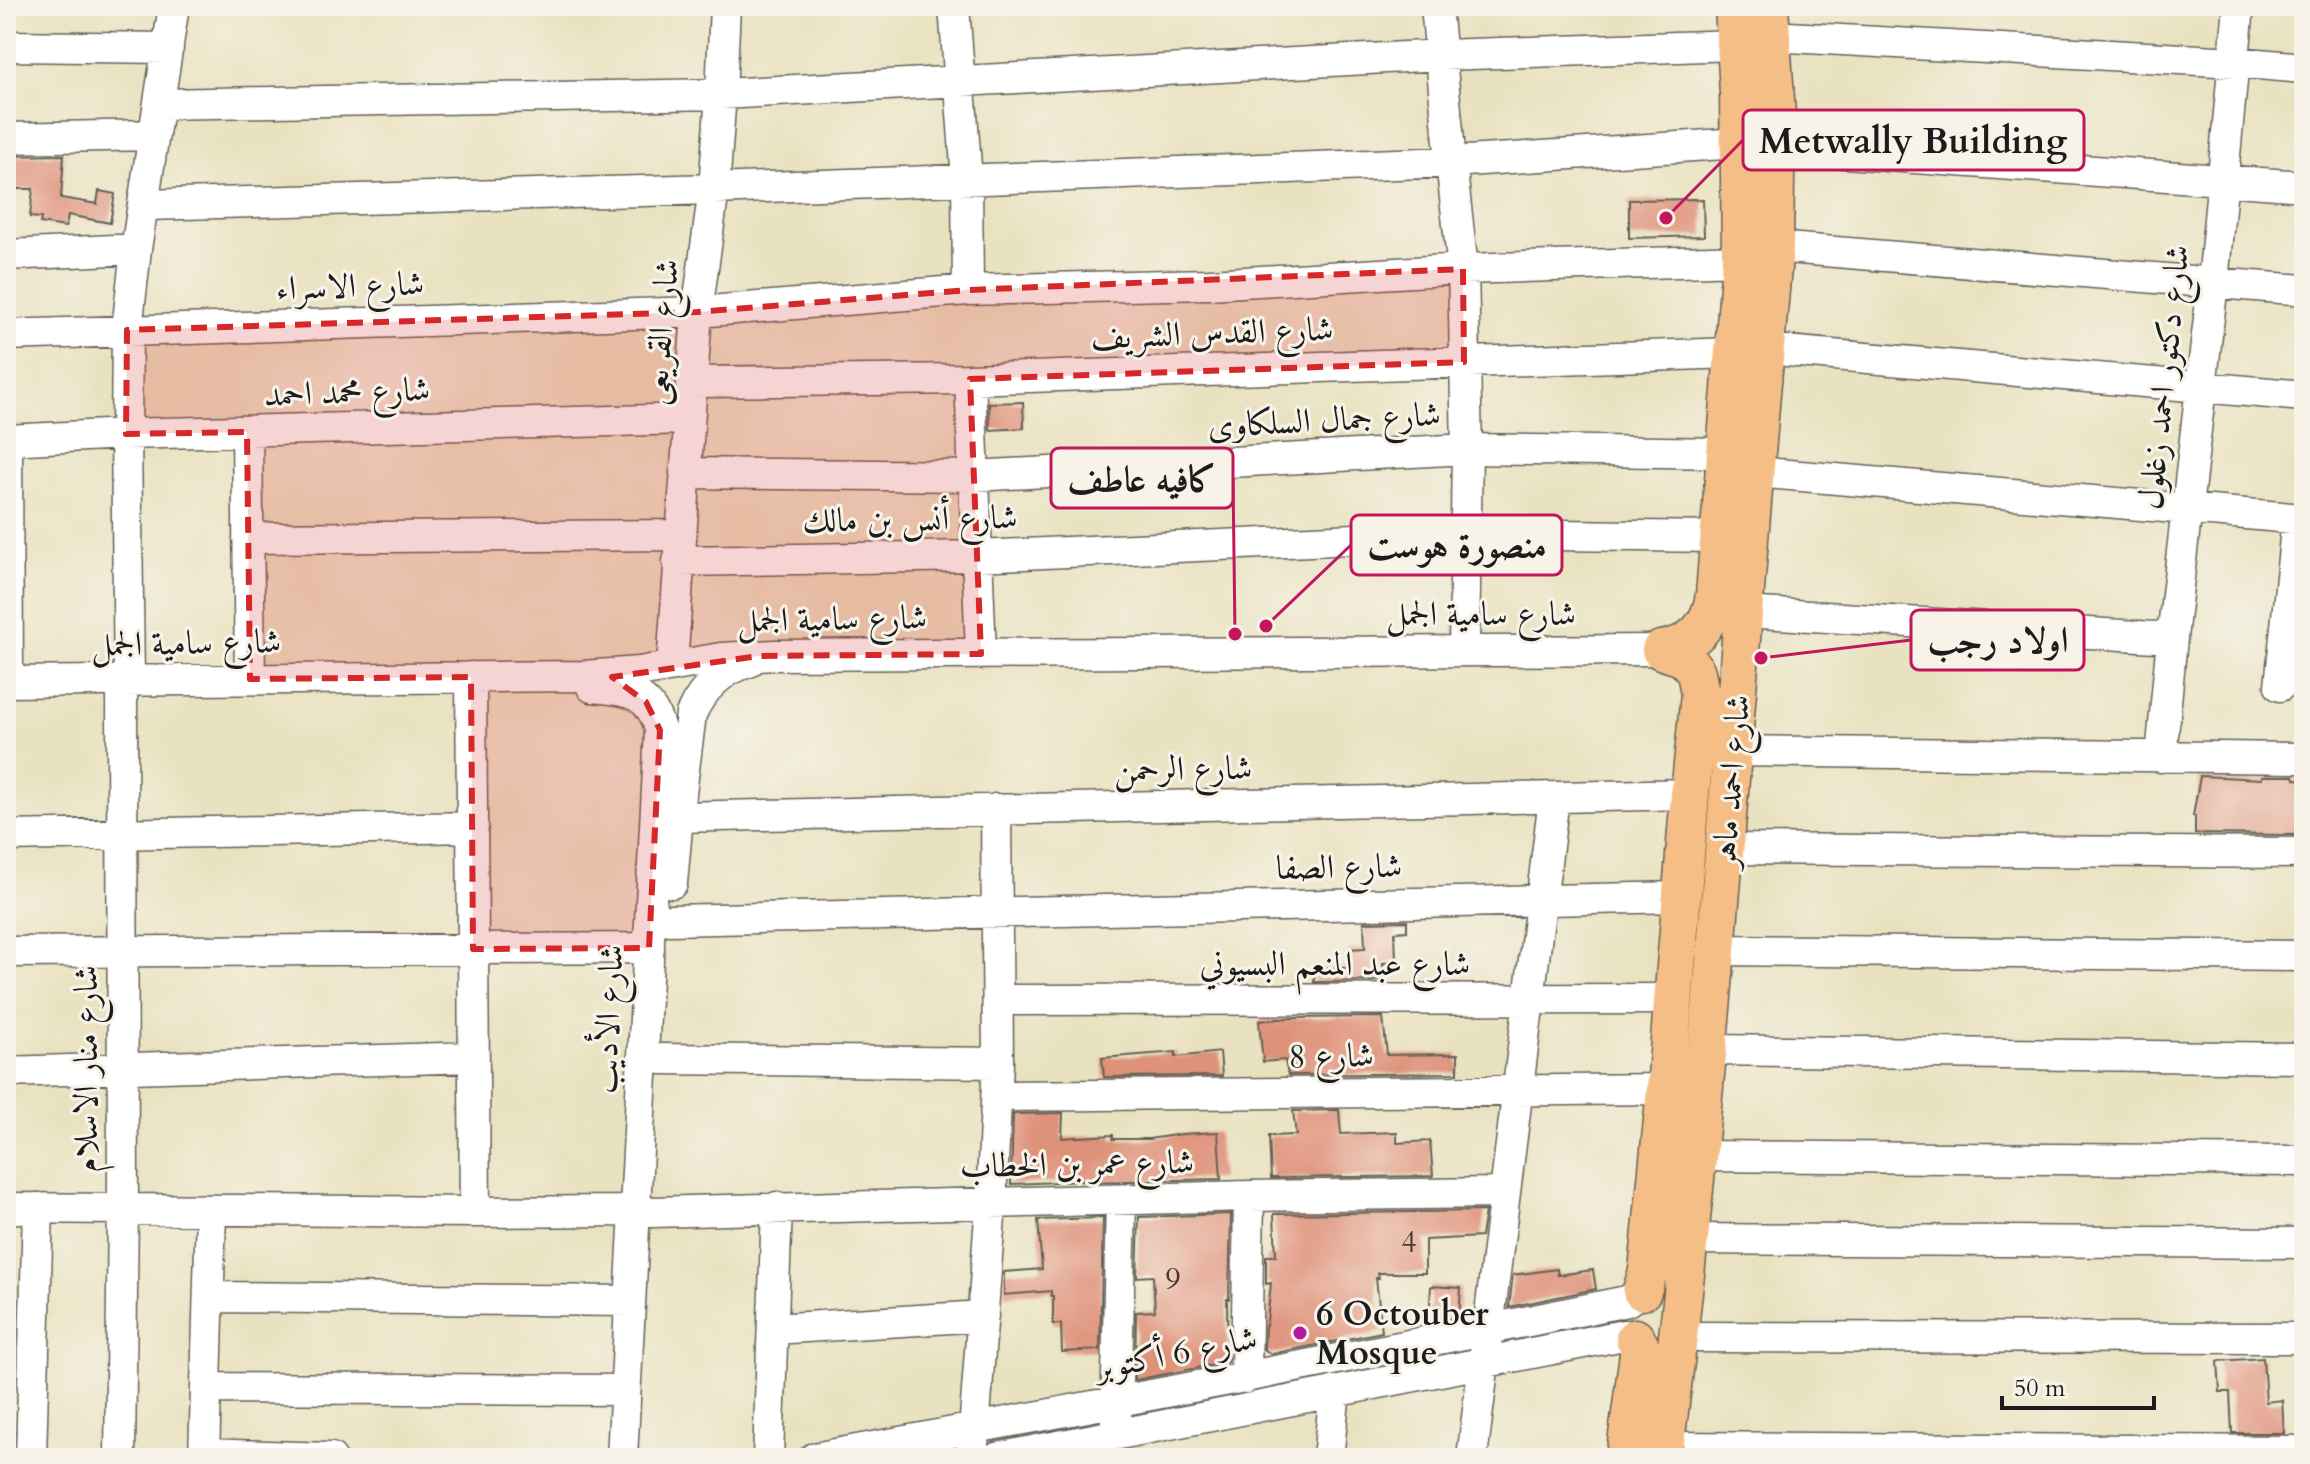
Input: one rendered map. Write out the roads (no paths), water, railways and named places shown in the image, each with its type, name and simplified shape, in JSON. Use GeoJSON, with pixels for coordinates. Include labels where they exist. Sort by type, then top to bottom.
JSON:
{"type":"FeatureCollection","features":[{"type":"Feature","properties":{"kind":"main road","name":"شارع احمد ماهر"},"geometry":{"type":"LineString","coordinates":[[1642,1291],[1647,1282],[1666,1089],[1690,794],[1744,612],[1740,462],[1758,254],[1758,145],[1776,115],[1759,29],[1734,6]]}},
{"type":"Feature","properties":{"kind":"main road","name":"شارع احمد ماهر"},"geometry":{"type":"LineString","coordinates":[[1661,650],[1689,641],[1710,617],[1719,537],[1740,462]]}},
{"type":"Feature","properties":{"kind":"main road","name":"شارع احمد ماهر"},"geometry":{"type":"LineString","coordinates":[[1661,650],[1682,657],[1719,696],[1733,751],[1709,1050],[1679,1337],[1663,1453]]}},
{"type":"Feature","properties":{"kind":"main road"},"geometry":{"type":"LineString","coordinates":[[1625,1458],[1640,1346],[1635,1338]]}},
{"type":"Feature","properties":{"kind":"street","name":"شارع منار الاسلام"},"geometry":{"type":"LineString","coordinates":[[120,1458],[127,330],[136,249],[174,6]]}},
{"type":"Feature","properties":{"kind":"street","name":"شارع القريعى"},"geometry":{"type":"LineString","coordinates":[[672,666],[697,312],[714,189],[725,6]]}},
{"type":"Feature","properties":{"kind":"street"},"geometry":{"type":"LineString","coordinates":[[954,6],[967,180],[968,290]]}},
{"type":"Feature","properties":{"kind":"street"},"geometry":{"type":"LineString","coordinates":[[1436,6],[1463,269],[1467,449],[1464,651]]}},
{"type":"Feature","properties":{"kind":"street","name":"شارع دكتور احمد زغلول"},"geometry":{"type":"LineString","coordinates":[[2161,757],[2213,283],[2239,6]]}},
{"type":"Feature","properties":{"kind":"street"},"geometry":{"type":"LineString","coordinates":[[159,104],[721,94],[1442,55],[1759,29],[2304,68]]}},
{"type":"Feature","properties":{"kind":"street"},"geometry":{"type":"LineString","coordinates":[[6,46],[168,48]]}},
{"type":"Feature","properties":{"kind":"street"},"geometry":{"type":"LineString","coordinates":[[6,138],[154,135]]}},
{"type":"Feature","properties":{"kind":"street"},"geometry":{"type":"LineString","coordinates":[[145,205],[714,189],[1451,162],[1758,145],[2304,186]]}},
{"type":"Feature","properties":{"kind":"street"},"geometry":{"type":"LineString","coordinates":[[6,255],[136,249]]}},
{"type":"Feature","properties":{"kind":"street","name":"شارع الاسراء"},"geometry":{"type":"LineString","coordinates":[[6,335],[697,312],[968,290],[1209,284],[1758,254],[2304,290]]}},
{"type":"Feature","properties":{"kind":"street","name":"شارع القدس الشريف"},"geometry":{"type":"LineString","coordinates":[[692,382],[970,379],[1749,351],[2304,396]]}},
{"type":"Feature","properties":{"kind":"street"},"geometry":{"type":"LineString","coordinates":[[970,379],[981,654]]}},
{"type":"Feature","properties":{"kind":"street","name":"شارع محمد احمد"},"geometry":{"type":"LineString","coordinates":[[7,440],[689,419]]}},
{"type":"Feature","properties":{"kind":"street"},"geometry":{"type":"LineString","coordinates":[[247,432],[250,679]]}},
{"type":"Feature","properties":{"kind":"street"},"geometry":{"type":"LineString","coordinates":[[7,440],[7,682]]}},
{"type":"Feature","properties":{"kind":"street","name":"شارع جمال السلكاوى"},"geometry":{"type":"LineString","coordinates":[[685,473],[974,476],[1467,449],[1740,462],[2300,518]]}},
{"type":"Feature","properties":{"kind":"street"},"geometry":{"type":"LineString","coordinates":[[2280,686],[2300,518]]}},
{"type":"Feature","properties":{"kind":"street","name":"شارع أنس بن مالك"},"geometry":{"type":"LineString","coordinates":[[248,538],[977,556],[1465,534],[1719,537]]}},
{"type":"Feature","properties":{"kind":"street"},"geometry":{"type":"LineString","coordinates":[[1744,612],[2172,638]]}},
{"type":"Feature","properties":{"kind":"street","name":"شارع سامية الجمل"},"geometry":{"type":"LineString","coordinates":[[7,682],[610,675],[721,658],[775,655],[1661,650]]}},
{"type":"Feature","properties":{"kind":"street","name":"شارع الأديب"},"geometry":{"type":"LineString","coordinates":[[622,1458],[630,1301],[644,1212],[661,1059],[669,920],[688,731],[696,703],[712,682],[745,663],[775,655]]}},
{"type":"Feature","properties":{"kind":"street","name":"شارع الأديب"},"geometry":{"type":"LineString","coordinates":[[537,676],[561,684],[627,691],[646,702],[658,720],[660,730],[649,948],[638,1458]]}},
{"type":"Feature","properties":{"kind":"street"},"geometry":{"type":"LineString","coordinates":[[471,677],[475,1212]]}},
{"type":"Feature","properties":{"kind":"street"},"geometry":{"type":"LineString","coordinates":[[1733,751],[2304,758]]}},
{"type":"Feature","properties":{"kind":"street","name":"شارع الرحمن"},"geometry":{"type":"LineString","coordinates":[[678,817],[1690,794]]}},
{"type":"Feature","properties":{"kind":"street"},"geometry":{"type":"LineString","coordinates":[[1472,1458],[1554,798]]}},
{"type":"Feature","properties":{"kind":"street"},"geometry":{"type":"LineString","coordinates":[[973,1443],[997,1096],[996,809]]}},
{"type":"Feature","properties":{"kind":"street"},"geometry":{"type":"LineString","coordinates":[[6,836],[473,827]]}},
{"type":"Feature","properties":{"kind":"street"},"geometry":{"type":"LineString","coordinates":[[1725,849],[2304,853]]}},
{"type":"Feature","properties":{"kind":"street","name":"شارع الصفا"},"geometry":{"type":"LineString","coordinates":[[669,920],[1681,897]]}},
{"type":"Feature","properties":{"kind":"street"},"geometry":{"type":"LineString","coordinates":[[6,952],[649,948]]}},
{"type":"Feature","properties":{"kind":"street"},"geometry":{"type":"LineString","coordinates":[[1717,950],[2304,956]]}},
{"type":"Feature","properties":{"kind":"street","name":"شارع عبد المنعم البسيوني"},"geometry":{"type":"LineString","coordinates":[[999,1000],[1672,999]]}},
{"type":"Feature","properties":{"kind":"street"},"geometry":{"type":"LineString","coordinates":[[1709,1050],[2304,1058]]}},
{"type":"Feature","properties":{"kind":"street"},"geometry":{"type":"LineString","coordinates":[[6,1072],[474,1057]]}},
{"type":"Feature","properties":{"kind":"street"},"geometry":{"type":"LineString","coordinates":[[661,1059],[998,1063]]}},
{"type":"Feature","properties":{"kind":"street","name":"شارع 8"},"geometry":{"type":"LineString","coordinates":[[997,1096],[1666,1089]]}},
{"type":"Feature","properties":{"kind":"street"},"geometry":{"type":"LineString","coordinates":[[1698,1156],[2304,1161]]}},
{"type":"Feature","properties":{"kind":"street","name":"شارع عمر بن الخطاب"},"geometry":{"type":"LineString","coordinates":[[6,1208],[644,1212],[1249,1196],[1504,1193]]}},
{"type":"Feature","properties":{"kind":"street"},"geometry":{"type":"LineString","coordinates":[[1246,1378],[1249,1196]]}},
{"type":"Feature","properties":{"kind":"street"},"geometry":{"type":"LineString","coordinates":[[1116,1434],[1121,1200]]}},
{"type":"Feature","properties":{"kind":"street"},"geometry":{"type":"LineString","coordinates":[[768,1458],[777,1207]]}},
{"type":"Feature","properties":{"kind":"street"},"geometry":{"type":"LineString","coordinates":[[31,1458],[38,1208]]}},
{"type":"Feature","properties":{"kind":"street"},"geometry":{"type":"LineString","coordinates":[[211,1211],[204,1456],[331,1458]]}},
{"type":"Feature","properties":{"kind":"street"},"geometry":{"type":"LineString","coordinates":[[1689,1239],[2304,1243]]}},
{"type":"Feature","properties":{"kind":"street","name":"شارع 6 أكتوبر"},"geometry":{"type":"LineString","coordinates":[[814,1458],[973,1443],[1117,1402],[1627,1301],[1642,1291]]}},
{"type":"Feature","properties":{"kind":"street"},"geometry":{"type":"LineString","coordinates":[[209,1297],[630,1301]]}},
{"type":"Feature","properties":{"kind":"street"},"geometry":{"type":"LineString","coordinates":[[773,1329],[983,1316]]}},
{"type":"Feature","properties":{"kind":"street","name":"شارع 6 أكتوبر"},"geometry":{"type":"LineString","coordinates":[[997,1458],[1624,1335],[1635,1338]]}},
{"type":"Feature","properties":{"kind":"street"},"geometry":{"type":"LineString","coordinates":[[1679,1337],[2304,1338]]}},
{"type":"Feature","properties":{"kind":"street"},"geometry":{"type":"LineString","coordinates":[[206,1388],[625,1390]]}},
{"type":"Feature","properties":{"kind":"street"},"geometry":{"type":"LineString","coordinates":[[1328,1458],[1335,1391]]}},
{"type":"Feature","properties":{"kind":"street"},"geometry":{"type":"LineString","coordinates":[[1663,1453],[2304,1451]]}},
{"type":"Feature","properties":{"kind":"place","name":"Metwally Building"},"geometry":{"type":"Point","coordinates":[1666,218]}},
{"type":"Feature","properties":{"kind":"place","name":"منصورة هوست"},"geometry":{"type":"Point","coordinates":[1266,626]}},
{"type":"Feature","properties":{"kind":"place","name":"كافيه عاطف"},"geometry":{"type":"Point","coordinates":[1235,634]}},
{"type":"Feature","properties":{"kind":"place","name":"اولاد رجب"},"geometry":{"type":"Point","coordinates":[1761,658]}},
{"type":"Feature","properties":{"kind":"place","name":"6 Octouber Mosque"},"geometry":{"type":"Point","coordinates":[1300,1333]}}]}
